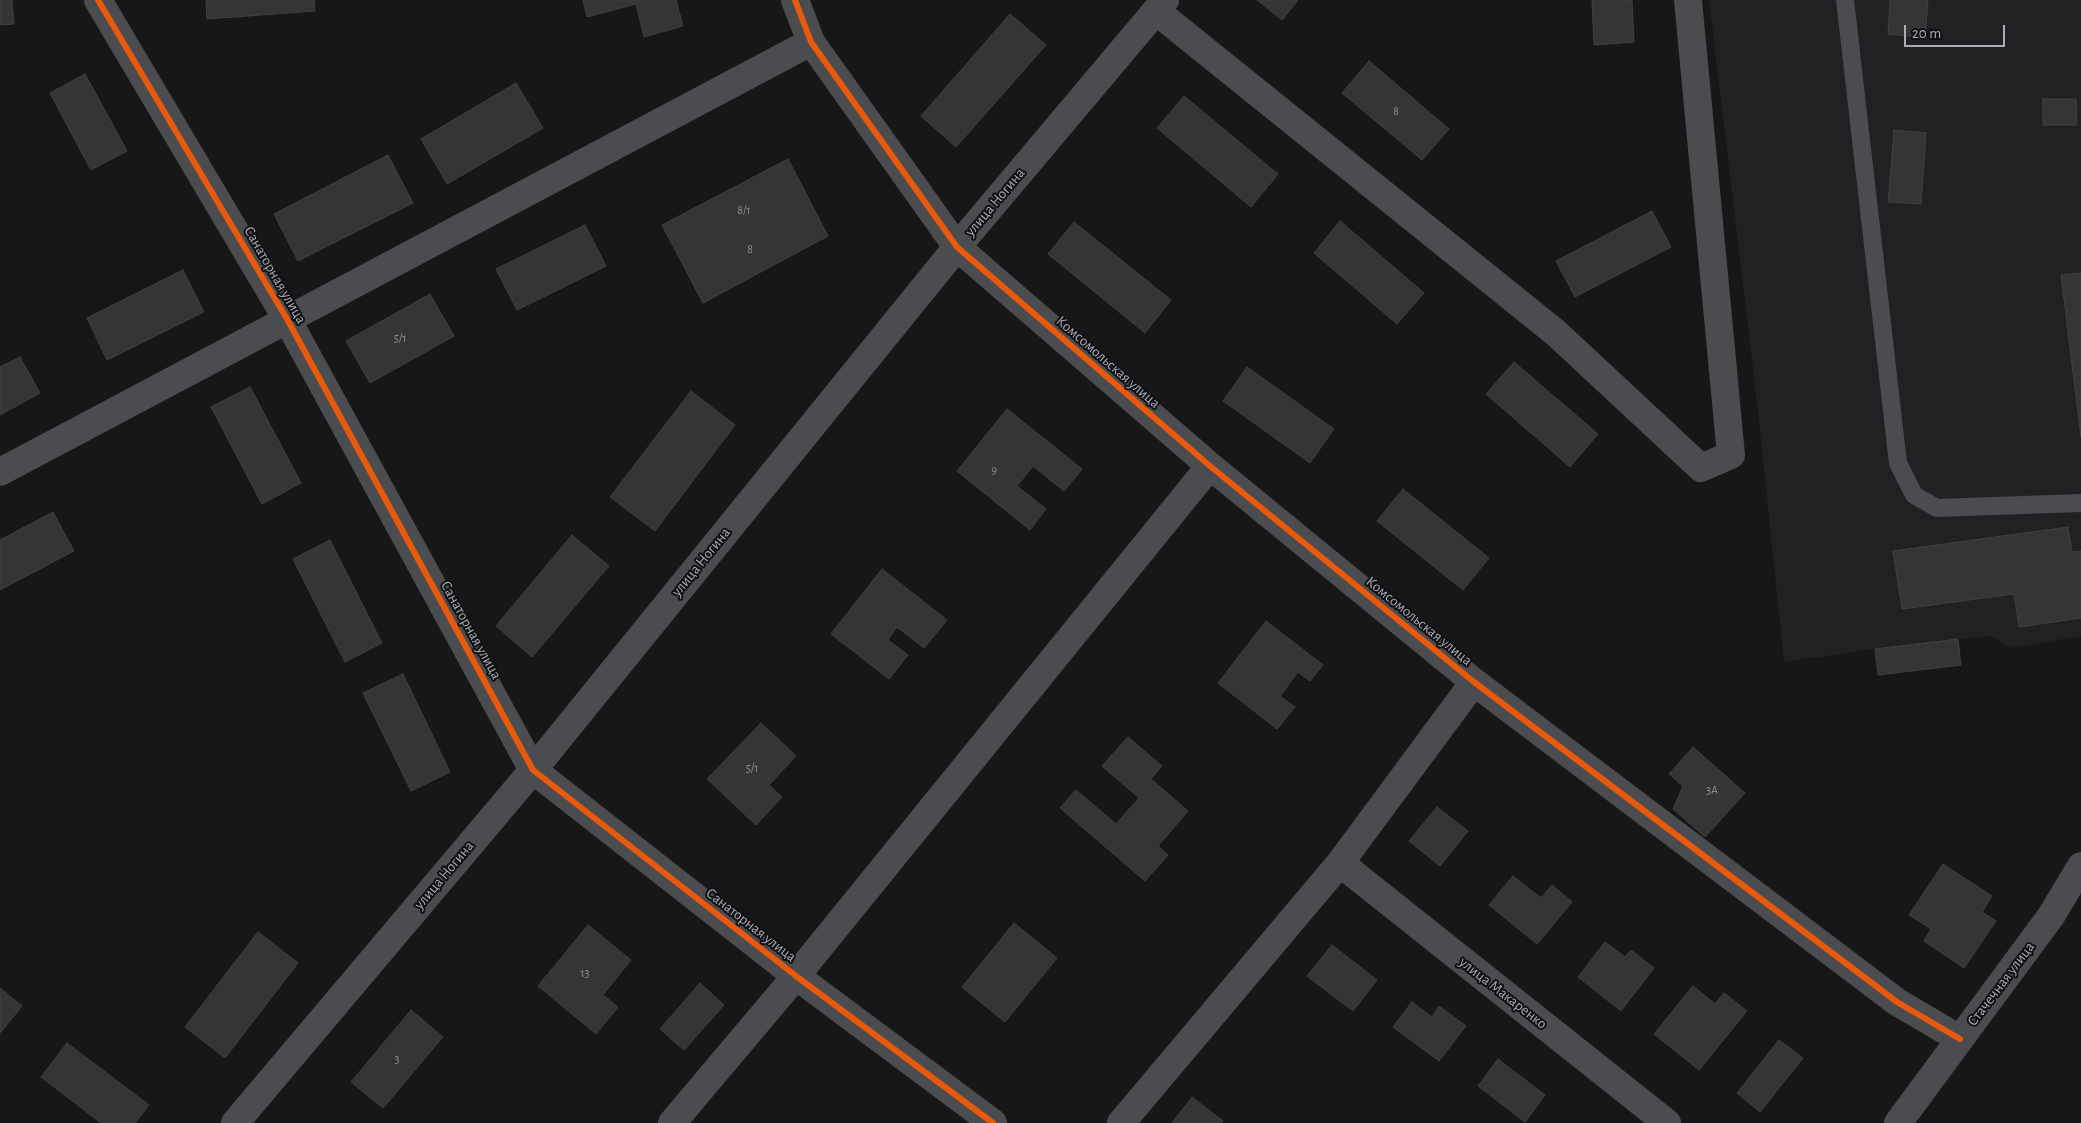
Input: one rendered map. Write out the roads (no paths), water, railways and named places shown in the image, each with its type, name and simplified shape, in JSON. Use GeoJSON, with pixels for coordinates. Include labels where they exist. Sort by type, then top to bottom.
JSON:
{"type":"FeatureCollection","features":[{"type":"Feature","properties":{"kind":"street","name":"Санаторная улица"},"geometry":{"type":"LineString","coordinates":[[98,0],[287,319],[533,770],[796,976],[993,1123]]}},
{"type":"Feature","properties":{"kind":"street","name":"Комсомольская улица"},"geometry":{"type":"LineString","coordinates":[[795,0],[811,42],[957,247],[1210,466],[1474,682],[1897,1002],[1960,1039]]}},
{"type":"Feature","properties":{"kind":"street"},"geometry":{"type":"LineString","coordinates":[[1160,6],[1556,332],[1701,468],[1731,455],[1688,0]]}},
{"type":"Feature","properties":{"kind":"street","name":"улица Ногина"},"geometry":{"type":"LineString","coordinates":[[236,1123],[533,770],[957,247],[1160,6]]}},
{"type":"Feature","properties":{"kind":"street"},"geometry":{"type":"LineString","coordinates":[[0,472],[811,42]]}},
{"type":"Feature","properties":{"kind":"street"},"geometry":{"type":"LineString","coordinates":[[672,1123],[796,976],[1210,466]]}},
{"type":"Feature","properties":{"kind":"street"},"geometry":{"type":"LineString","coordinates":[[1120,1123],[1340,863],[1474,682]]}},
{"type":"Feature","properties":{"kind":"street","name":"улица Макаренко"},"geometry":{"type":"LineString","coordinates":[[1340,863],[1667,1123]]}},
{"type":"Feature","properties":{"kind":"street","name":"Стачечная улица"},"geometry":{"type":"LineString","coordinates":[[1898,1123],[2051,916],[2081,866]]}},
{"type":"Feature","properties":{"kind":"lane"},"geometry":{"type":"LineString","coordinates":[[1845,0],[1898,463],[1914,495],[1937,508],[2081,503]]}}]}
